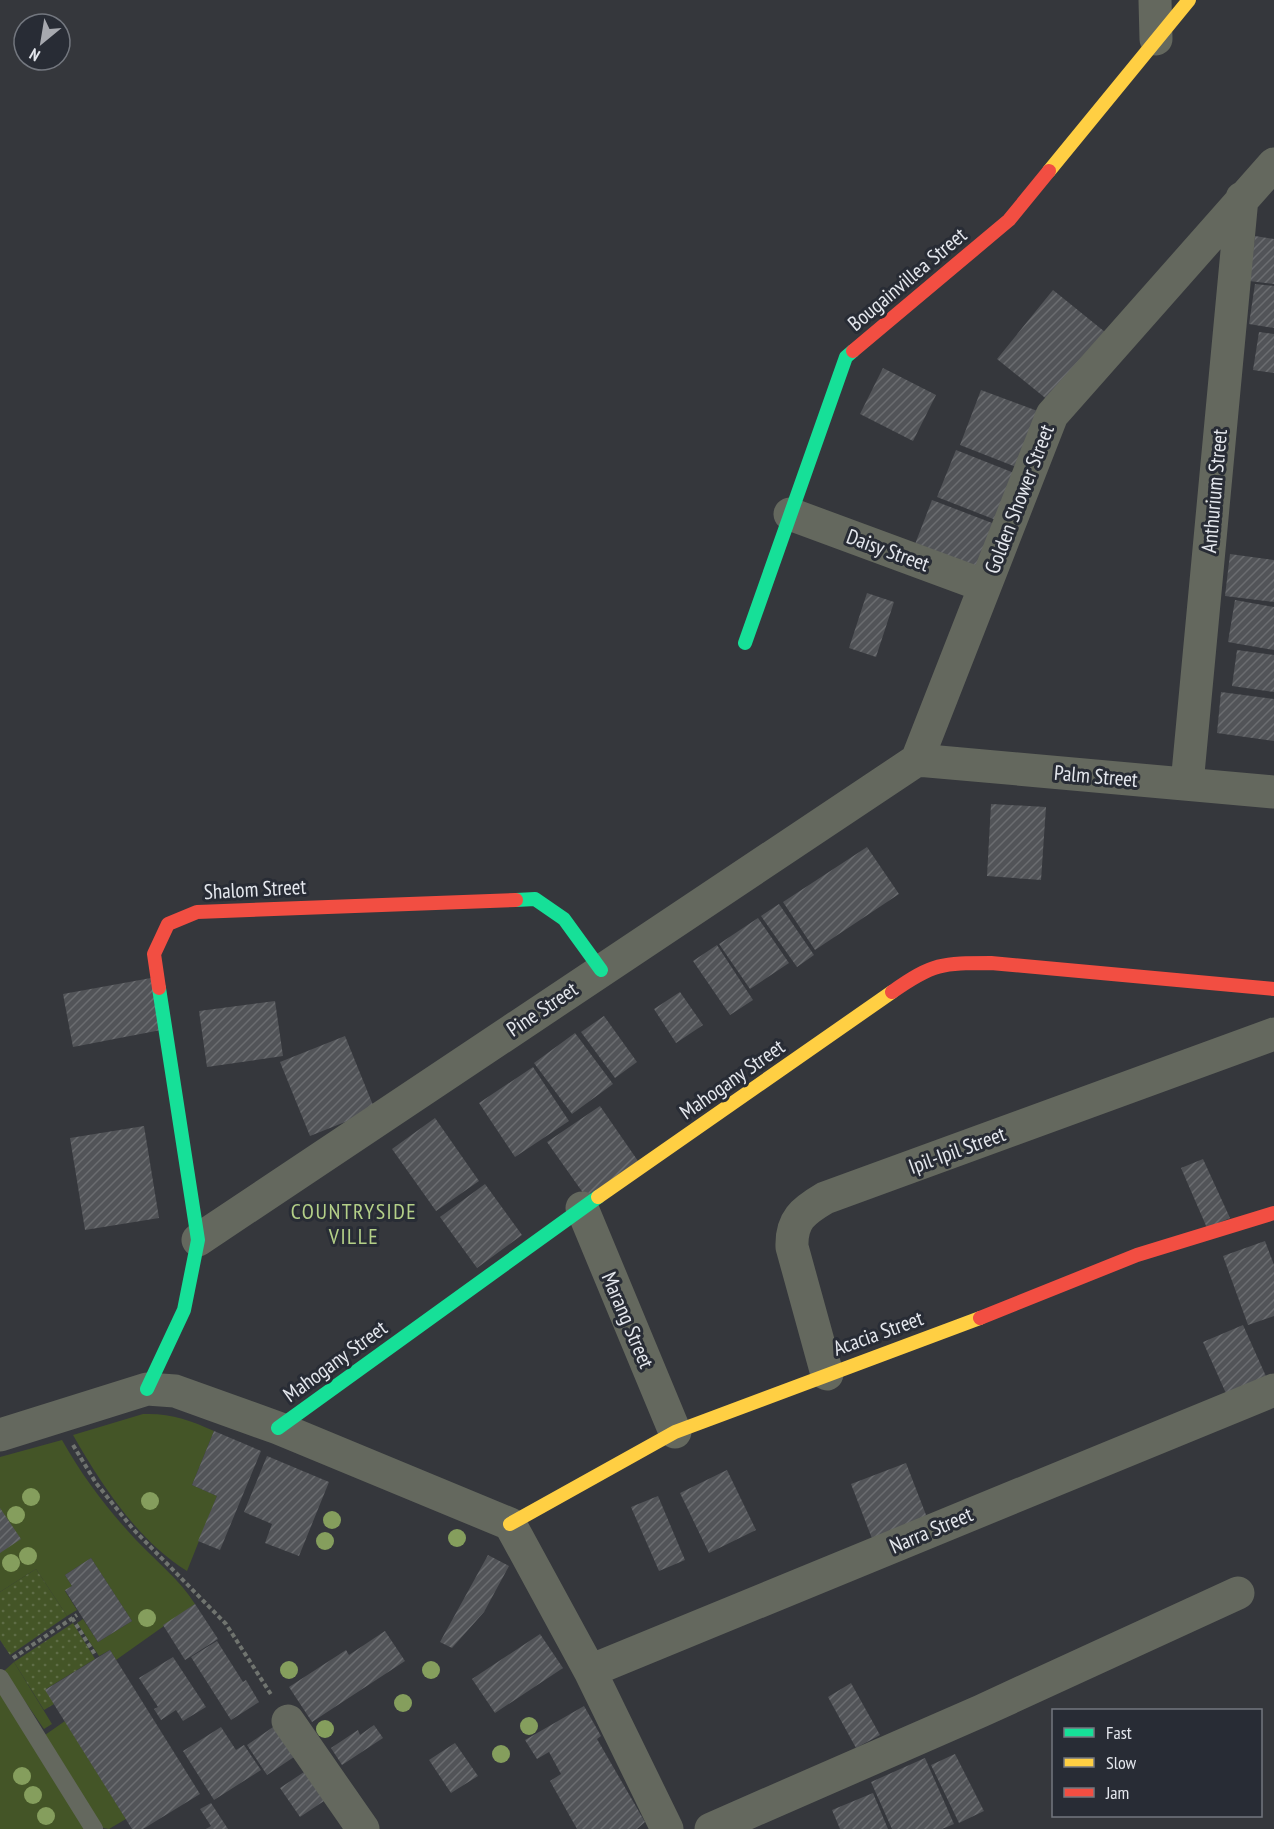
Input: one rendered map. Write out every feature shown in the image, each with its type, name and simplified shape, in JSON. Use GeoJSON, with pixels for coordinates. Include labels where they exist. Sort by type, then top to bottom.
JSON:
{"type":"FeatureCollection","features":[{"type":"Feature","properties":{"kind":"street"},"geometry":{"type":"LineString","coordinates":[[1155,0],[1156,39]]}},
{"type":"Feature","properties":{"kind":"street","name":"Bougainvillea Street"},"geometry":{"type":"LineString","coordinates":[[745,644],[846,357],[1009,220],[1190,0]]}},
{"type":"Feature","properties":{"kind":"street","name":"Golden Shower Street"},"geometry":{"type":"LineString","coordinates":[[917,760],[1052,415],[1274,164]]}},
{"type":"Feature","properties":{"kind":"street","name":"Anthurium Street"},"geometry":{"type":"LineString","coordinates":[[1187,784],[1242,198]]}},
{"type":"Feature","properties":{"kind":"street","name":"Daisy Street"},"geometry":{"type":"LineString","coordinates":[[790,514],[985,586]]}},
{"type":"Feature","properties":{"kind":"street","name":"Palm Street"},"geometry":{"type":"LineString","coordinates":[[917,760],[1274,792]]}},
{"type":"Feature","properties":{"kind":"street","name":"Pine Street"},"geometry":{"type":"LineString","coordinates":[[198,1240],[917,760]]}},
{"type":"Feature","properties":{"kind":"street","name":"Shalom Street"},"geometry":{"type":"LineString","coordinates":[[198,1240],[154,954],[168,924],[197,912],[535,899],[564,919],[601,970]]}},
{"type":"Feature","properties":{"kind":"street","name":"Mahogany Street"},"geometry":{"type":"LineString","coordinates":[[278,1428],[582,1208],[918,974],[945,963],[991,963],[1274,988]]}},
{"type":"Feature","properties":{"kind":"street","name":"Ipil-Ipil Street"},"geometry":{"type":"LineString","coordinates":[[827,1374],[792,1246],[791,1233],[795,1220],[806,1209],[825,1198],[1274,1034]]}},
{"type":"Feature","properties":{"kind":"street","name":"Marang Street"},"geometry":{"type":"LineString","coordinates":[[582,1208],[675,1432]]}},
{"type":"Feature","properties":{"kind":"street","name":"Acacia Street"},"geometry":{"type":"LineString","coordinates":[[510,1524],[675,1432],[996,1312],[1137,1255],[1274,1213]]}},
{"type":"Feature","properties":{"kind":"street"},"geometry":{"type":"LineString","coordinates":[[147,1389],[184,1310],[198,1240]]}},
{"type":"Feature","properties":{"kind":"street"},"geometry":{"type":"LineString","coordinates":[[1,1429],[60,1417],[147,1389],[175,1391],[278,1428],[510,1524],[590,1671],[667,1829]]}},
{"type":"Feature","properties":{"kind":"street","name":"Narra Street"},"geometry":{"type":"LineString","coordinates":[[590,1671],[1274,1390]]}},
{"type":"Feature","properties":{"kind":"street"},"geometry":{"type":"LineString","coordinates":[[711,1829],[981,1711],[1238,1593]]}},
{"type":"Feature","properties":{"kind":"street"},"geometry":{"type":"LineString","coordinates":[[288,1721],[363,1829]]}},
{"type":"Feature","properties":{"kind":"lane"},"geometry":{"type":"LineString","coordinates":[[0,1678],[94,1829]]}},
{"type":"Feature","properties":{"kind":"path"},"geometry":{"type":"LineString","coordinates":[[60,1417],[72,1443],[96,1483],[133,1529],[226,1624],[288,1721]]}},
{"type":"Feature","properties":{"kind":"path"},"geometry":{"type":"LineString","coordinates":[[9,1661],[74,1616],[96,1656]]}},
{"type":"Feature","properties":{"kind":"green space"},"geometry":{"type":"Polygon","coordinates":[[[143,1414],[180,1418],[214,1431],[192,1485],[217,1496],[187,1571],[152,1544],[136,1527],[108,1491],[73,1435],[143,1414]]]}},
{"type":"Feature","properties":{"kind":"green space"},"geometry":{"type":"Polygon","coordinates":[[[62,1440],[78,1467],[106,1505],[136,1540],[175,1579],[195,1604],[116,1660],[110,1650],[99,1656],[77,1623],[83,1619],[98,1642],[132,1621],[91,1558],[65,1575],[72,1586],[65,1591],[77,1610],[67,1616],[36,1569],[0,1592],[0,1457],[62,1440]]]}},
{"type":"Feature","properties":{"kind":"green space"},"geometry":{"type":"Polygon","coordinates":[[[36,1569],[67,1616],[10,1655],[0,1640],[0,1592],[36,1569]]]}},
{"type":"Feature","properties":{"kind":"green space"},"geometry":{"type":"Polygon","coordinates":[[[73,1623],[95,1659],[46,1689],[54,1704],[44,1710],[14,1662],[73,1623]]]}},
{"type":"Feature","properties":{"kind":"green space"},"geometry":{"type":"Polygon","coordinates":[[[14,1662],[52,1724],[44,1729],[4,1671],[14,1662]]]}},
{"type":"Feature","properties":{"kind":"green space"},"geometry":{"type":"Polygon","coordinates":[[[0,1693],[86,1829],[0,1829],[0,1693]]]}},
{"type":"Feature","properties":{"kind":"green space"},"geometry":{"type":"Polygon","coordinates":[[[65,1721],[126,1819],[109,1829],[103,1828],[45,1735],[65,1721]]]}},
{"type":"Feature","properties":{"kind":"building"},"geometry":{"type":"Polygon","coordinates":[[[1255,236],[1274,239],[1274,284],[1249,281],[1255,236]]]}},
{"type":"Feature","properties":{"kind":"building"},"geometry":{"type":"Polygon","coordinates":[[[1255,284],[1274,286],[1274,328],[1249,324],[1255,284]]]}},
{"type":"Feature","properties":{"kind":"building"},"geometry":{"type":"Polygon","coordinates":[[[1053,290],[1105,332],[1049,401],[997,359],[1053,290]]]}},
{"type":"Feature","properties":{"kind":"building"},"geometry":{"type":"Polygon","coordinates":[[[1259,332],[1274,334],[1274,373],[1253,370],[1259,332]]]}},
{"type":"Feature","properties":{"kind":"building"},"geometry":{"type":"Polygon","coordinates":[[[883,368],[936,395],[913,441],[860,414],[883,368]]]}},
{"type":"Feature","properties":{"kind":"building"},"geometry":{"type":"Polygon","coordinates":[[[981,390],[1043,413],[1021,469],[960,445],[981,390]]]}},
{"type":"Feature","properties":{"kind":"building"},"geometry":{"type":"Polygon","coordinates":[[[956,450],[1019,475],[1001,522],[937,497],[956,450]]]}},
{"type":"Feature","properties":{"kind":"building"},"geometry":{"type":"Polygon","coordinates":[[[932,500],[1000,526],[979,579],[912,552],[932,500]]]}},
{"type":"Feature","properties":{"kind":"building"},"geometry":{"type":"Polygon","coordinates":[[[1230,554],[1274,560],[1274,602],[1225,596],[1230,554]]]}},
{"type":"Feature","properties":{"kind":"building"},"geometry":{"type":"Polygon","coordinates":[[[867,593],[894,602],[876,657],[849,648],[867,593]]]}},
{"type":"Feature","properties":{"kind":"building"},"geometry":{"type":"Polygon","coordinates":[[[1235,600],[1274,607],[1274,650],[1228,642],[1235,600]]]}},
{"type":"Feature","properties":{"kind":"building"},"geometry":{"type":"Polygon","coordinates":[[[1237,650],[1274,655],[1274,692],[1232,686],[1237,650]]]}},
{"type":"Feature","properties":{"kind":"building"},"geometry":{"type":"Polygon","coordinates":[[[1221,692],[1274,699],[1274,741],[1217,733],[1221,692]]]}},
{"type":"Feature","properties":{"kind":"building"},"geometry":{"type":"Polygon","coordinates":[[[991,804],[1046,807],[1041,880],[987,876],[991,804]]]}},
{"type":"Feature","properties":{"kind":"building"},"geometry":{"type":"Polygon","coordinates":[[[867,847],[899,894],[815,950],[783,902],[867,847]]]}},
{"type":"Feature","properties":{"kind":"building"},"geometry":{"type":"Polygon","coordinates":[[[779,904],[814,955],[797,967],[761,916],[779,904]]]}},
{"type":"Feature","properties":{"kind":"building"},"geometry":{"type":"Polygon","coordinates":[[[758,918],[789,963],[750,989],[719,944],[758,918]]]}},
{"type":"Feature","properties":{"kind":"building"},"geometry":{"type":"Polygon","coordinates":[[[717,945],[753,1000],[730,1015],[693,961],[717,945]]]}},
{"type":"Feature","properties":{"kind":"building"},"geometry":{"type":"Polygon","coordinates":[[[151,978],[161,1030],[73,1047],[63,994],[151,978]]]}},
{"type":"Feature","properties":{"kind":"building"},"geometry":{"type":"Polygon","coordinates":[[[680,992],[703,1025],[676,1043],[654,1009],[680,992]]]}},
{"type":"Feature","properties":{"kind":"building"},"geometry":{"type":"Polygon","coordinates":[[[275,1001],[283,1056],[207,1067],[199,1011],[275,1001]]]}},
{"type":"Feature","properties":{"kind":"building"},"geometry":{"type":"Polygon","coordinates":[[[604,1016],[637,1062],[615,1078],[581,1032],[604,1016]]]}},
{"type":"Feature","properties":{"kind":"building"},"geometry":{"type":"Polygon","coordinates":[[[575,1033],[613,1084],[572,1114],[534,1063],[575,1033]]]}},
{"type":"Feature","properties":{"kind":"building"},"geometry":{"type":"Polygon","coordinates":[[[345,1036],[375,1110],[310,1136],[280,1062],[345,1036]]]}},
{"type":"Feature","properties":{"kind":"building"},"geometry":{"type":"Polygon","coordinates":[[[533,1067],[569,1121],[515,1157],[479,1103],[533,1067]]]}},
{"type":"Feature","properties":{"kind":"building"},"geometry":{"type":"Polygon","coordinates":[[[600,1106],[638,1161],[586,1197],[547,1142],[600,1106]]]}},
{"type":"Feature","properties":{"kind":"building"},"geometry":{"type":"Polygon","coordinates":[[[435,1118],[479,1181],[436,1211],[392,1149],[435,1118]]]}},
{"type":"Feature","properties":{"kind":"building"},"geometry":{"type":"Polygon","coordinates":[[[144,1126],[159,1218],[85,1230],[70,1138],[144,1126]]]}},
{"type":"Feature","properties":{"kind":"building"},"geometry":{"type":"Polygon","coordinates":[[[1203,1159],[1230,1218],[1207,1228],[1181,1168],[1203,1159]]]}},
{"type":"Feature","properties":{"kind":"building"},"geometry":{"type":"Polygon","coordinates":[[[485,1184],[522,1235],[477,1268],[440,1217],[485,1184]]]}},
{"type":"Feature","properties":{"kind":"building"},"geometry":{"type":"Polygon","coordinates":[[[1265,1241],[1274,1265],[1274,1316],[1248,1325],[1223,1256],[1265,1241]]]}},
{"type":"Feature","properties":{"kind":"building"},"geometry":{"type":"Polygon","coordinates":[[[1243,1325],[1269,1383],[1229,1400],[1203,1342],[1243,1325]]]}},
{"type":"Feature","properties":{"kind":"building"},"geometry":{"type":"Polygon","coordinates":[[[214,1431],[261,1451],[220,1550],[198,1541],[217,1496],[192,1485],[214,1431]]]}},
{"type":"Feature","properties":{"kind":"building"},"geometry":{"type":"Polygon","coordinates":[[[267,1456],[329,1482],[299,1556],[265,1543],[272,1524],[244,1512],[267,1456]]]}},
{"type":"Feature","properties":{"kind":"building"},"geometry":{"type":"Polygon","coordinates":[[[906,1463],[928,1520],[873,1541],[851,1484],[906,1463]]]}},
{"type":"Feature","properties":{"kind":"building"},"geometry":{"type":"Polygon","coordinates":[[[727,1470],[756,1530],[709,1553],[680,1493],[727,1470]]]}},
{"type":"Feature","properties":{"kind":"building"},"geometry":{"type":"Polygon","coordinates":[[[658,1496],[685,1560],[659,1571],[631,1507],[658,1496]]]}},
{"type":"Feature","properties":{"kind":"building"},"geometry":{"type":"Polygon","coordinates":[[[0,1508],[21,1539],[0,1553],[0,1508]]]}},
{"type":"Feature","properties":{"kind":"building"},"geometry":{"type":"Polygon","coordinates":[[[488,1555],[509,1566],[484,1612],[452,1648],[440,1642],[488,1555]]]}},
{"type":"Feature","properties":{"kind":"building"},"geometry":{"type":"Polygon","coordinates":[[[91,1558],[132,1621],[98,1642],[65,1590],[72,1586],[65,1575],[91,1558]]]}},
{"type":"Feature","properties":{"kind":"building"},"geometry":{"type":"Polygon","coordinates":[[[195,1604],[218,1639],[185,1660],[163,1625],[195,1604]]]}},
{"type":"Feature","properties":{"kind":"building"},"geometry":{"type":"Polygon","coordinates":[[[385,1631],[405,1661],[312,1722],[289,1687],[346,1650],[349,1655],[385,1631]]]}},
{"type":"Feature","properties":{"kind":"building"},"geometry":{"type":"Polygon","coordinates":[[[540,1634],[563,1668],[495,1713],[472,1679],[540,1634]]]}},
{"type":"Feature","properties":{"kind":"building"},"geometry":{"type":"Polygon","coordinates":[[[217,1641],[243,1682],[246,1680],[259,1702],[231,1720],[191,1657],[217,1641]]]}},
{"type":"Feature","properties":{"kind":"building"},"geometry":{"type":"Polygon","coordinates":[[[110,1650],[200,1794],[143,1829],[132,1829],[45,1690],[110,1650]]]}},
{"type":"Feature","properties":{"kind":"building"},"geometry":{"type":"Polygon","coordinates":[[[173,1657],[206,1707],[183,1721],[176,1710],[161,1720],[154,1709],[158,1707],[139,1678],[173,1657]]]}},
{"type":"Feature","properties":{"kind":"building"},"geometry":{"type":"Polygon","coordinates":[[[851,1683],[880,1735],[856,1748],[828,1697],[851,1683]]]}},
{"type":"Feature","properties":{"kind":"building"},"geometry":{"type":"Polygon","coordinates":[[[584,1706],[601,1736],[597,1739],[645,1822],[637,1829],[577,1829],[550,1781],[561,1774],[549,1752],[537,1759],[525,1740],[584,1706]]]}},
{"type":"Feature","properties":{"kind":"building"},"geometry":{"type":"Polygon","coordinates":[[[276,1725],[297,1755],[267,1775],[247,1745],[276,1725]]]}},
{"type":"Feature","properties":{"kind":"building"},"geometry":{"type":"Polygon","coordinates":[[[374,1725],[383,1738],[342,1765],[331,1748],[358,1730],[360,1735],[374,1725]]]}},
{"type":"Feature","properties":{"kind":"building"},"geometry":{"type":"Polygon","coordinates":[[[221,1727],[236,1750],[244,1745],[261,1770],[214,1800],[183,1751],[221,1727]]]}},
{"type":"Feature","properties":{"kind":"building"},"geometry":{"type":"Polygon","coordinates":[[[455,1743],[478,1776],[451,1793],[429,1760],[455,1743]]]}},
{"type":"Feature","properties":{"kind":"building"},"geometry":{"type":"Polygon","coordinates":[[[955,1754],[984,1811],[959,1823],[931,1765],[955,1754]]]}},
{"type":"Feature","properties":{"kind":"building"},"geometry":{"type":"Polygon","coordinates":[[[925,1758],[954,1824],[942,1829],[892,1829],[871,1782],[925,1758]]]}},
{"type":"Feature","properties":{"kind":"building"},"geometry":{"type":"Polygon","coordinates":[[[313,1766],[330,1797],[300,1817],[280,1788],[313,1766]]]}},
{"type":"Feature","properties":{"kind":"building"},"geometry":{"type":"Polygon","coordinates":[[[873,1793],[888,1829],[840,1829],[832,1810],[873,1793]]]}},
{"type":"Feature","properties":{"kind":"building"},"geometry":{"type":"Polygon","coordinates":[[[211,1803],[228,1829],[206,1829],[211,1826],[200,1809],[211,1803]]]}},
{"type":"Feature","properties":{"kind":"traffic: fast"},"geometry":{"type":"LineString","coordinates":[[745,643],[846,357],[853,351]]}},
{"type":"Feature","properties":{"kind":"traffic: fast"},"geometry":{"type":"LineString","coordinates":[[516,900],[535,899],[564,919],[601,970]]}},
{"type":"Feature","properties":{"kind":"traffic: fast"},"geometry":{"type":"LineString","coordinates":[[147,1389],[184,1310],[198,1240],[159,988]]}},
{"type":"Feature","properties":{"kind":"traffic: fast"},"geometry":{"type":"LineString","coordinates":[[278,1428],[598,1197]]}},
{"type":"Feature","properties":{"kind":"traffic: slow"},"geometry":{"type":"LineString","coordinates":[[1049,171],[1189,0]]}},
{"type":"Feature","properties":{"kind":"traffic: slow"},"geometry":{"type":"LineString","coordinates":[[598,1197],[892,992]]}},
{"type":"Feature","properties":{"kind":"traffic: slow"},"geometry":{"type":"LineString","coordinates":[[510,1524],[675,1432],[980,1318]]}},
{"type":"Feature","properties":{"kind":"traffic: jam"},"geometry":{"type":"LineString","coordinates":[[853,351],[1009,220],[1049,171]]}},
{"type":"Feature","properties":{"kind":"traffic: jam"},"geometry":{"type":"LineString","coordinates":[[159,988],[154,954],[168,924],[197,912],[516,900]]}},
{"type":"Feature","properties":{"kind":"traffic: jam"},"geometry":{"type":"LineString","coordinates":[[892,992],[928,970],[974,963],[1274,989]]}},
{"type":"Feature","properties":{"kind":"traffic: jam"},"geometry":{"type":"LineString","coordinates":[[980,1318],[1137,1255],[1274,1213]]}},
{"type":"Feature","properties":{"kind":"district","name":"COUNTRYSIDE VILLE"},"geometry":{"type":"Point","coordinates":[354,1224]}}]}
